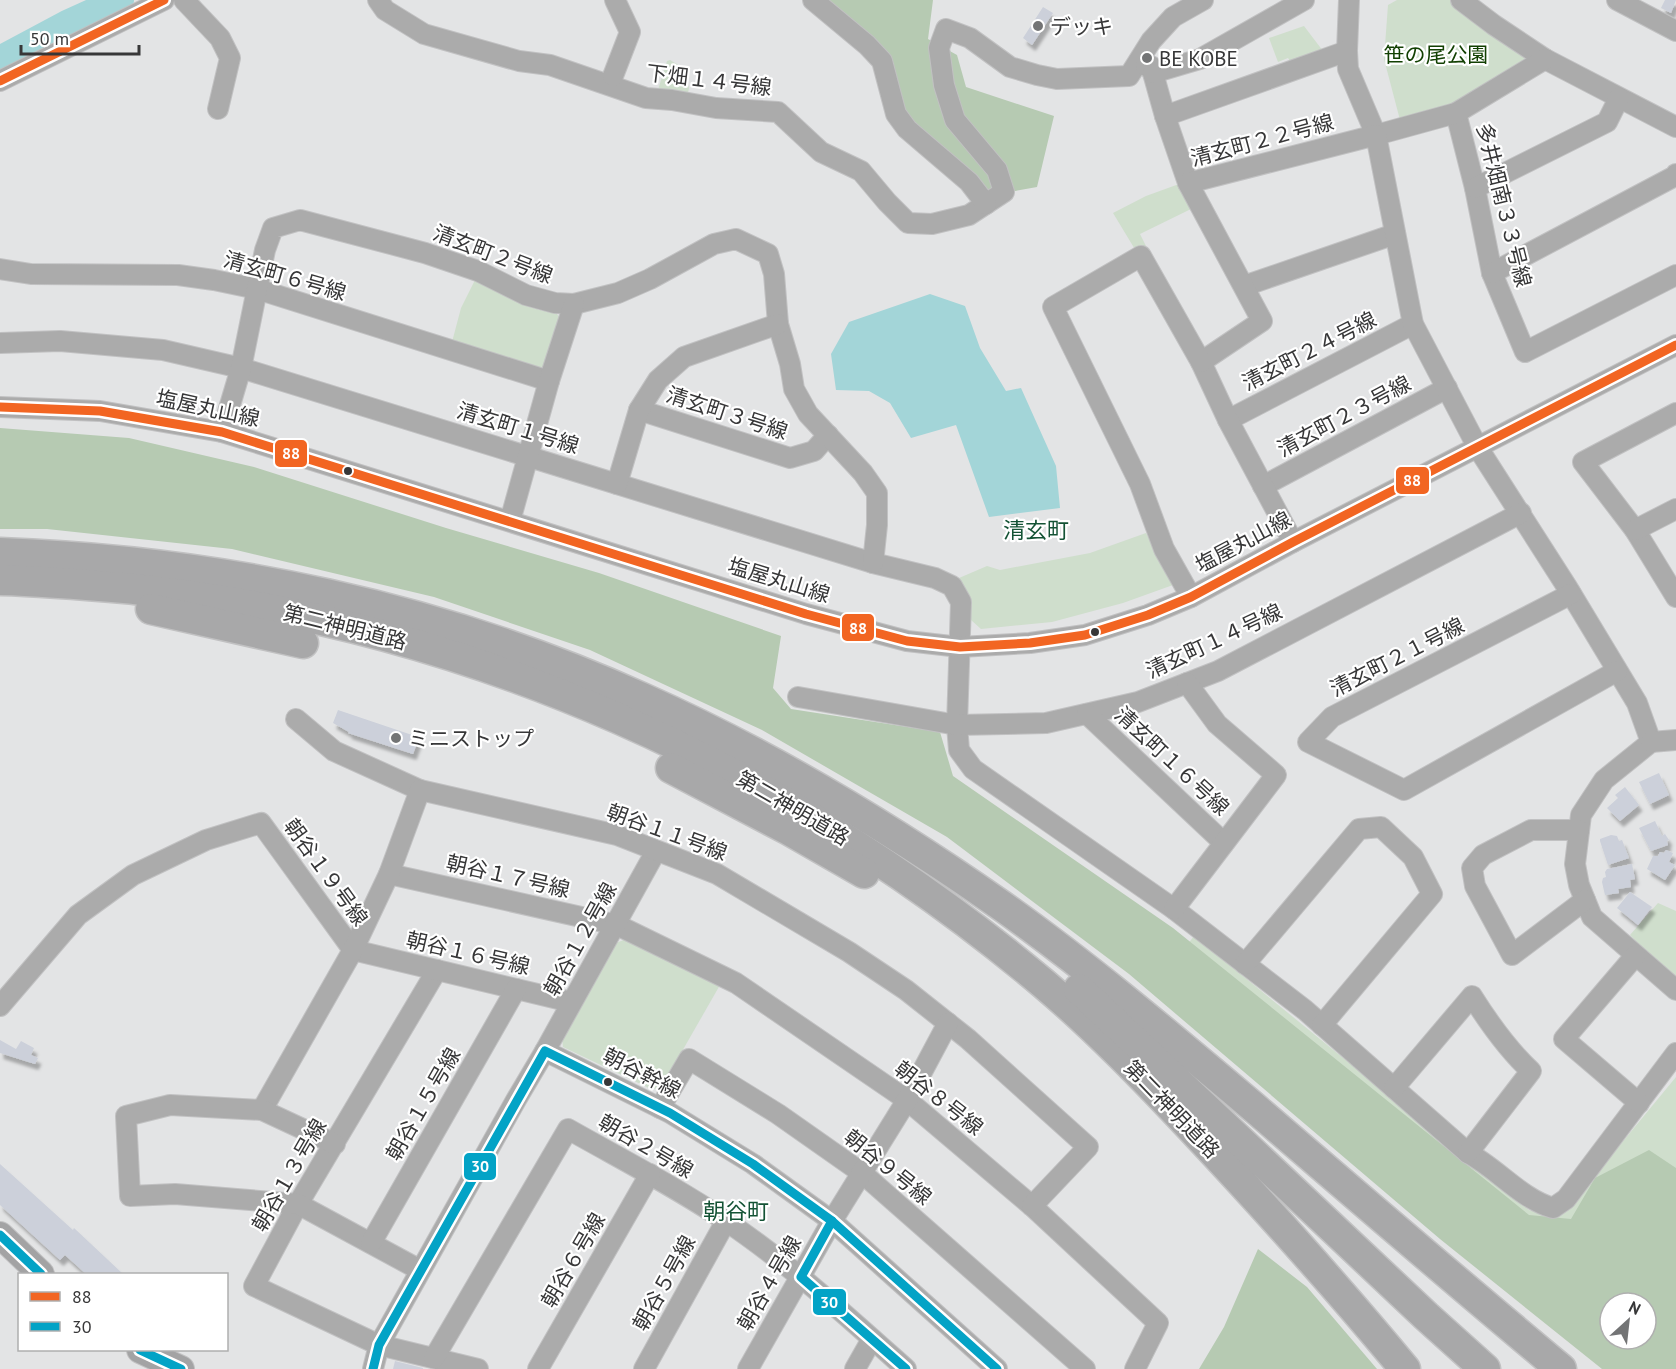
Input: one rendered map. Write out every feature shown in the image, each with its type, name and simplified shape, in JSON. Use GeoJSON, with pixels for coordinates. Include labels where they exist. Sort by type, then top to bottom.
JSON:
{"type":"FeatureCollection","features":[{"type":"Feature","properties":{"kind":"highway","name":"第二神明道路"},"geometry":{"type":"LineString","coordinates":[[0,553],[113,560],[233,576],[306,589],[373,605],[510,646],[640,697],[763,758],[820,790],[948,869],[1059,948],[1171,1038],[1561,1369]]}},
{"type":"Feature","properties":{"kind":"highway","name":"第二神明道路"},"geometry":{"type":"LineString","coordinates":[[0,580],[92,585],[161,592],[293,613],[423,646],[490,668],[614,715],[684,747],[744,779],[865,850],[942,903],[1045,985],[1140,1074],[1253,1193],[1405,1369]]}},
{"type":"Feature","properties":{"kind":"highway"},"geometry":{"type":"LineString","coordinates":[[0,590],[124,604],[303,643]]}},
{"type":"Feature","properties":{"kind":"highway"},"geometry":{"type":"LineString","coordinates":[[671,768],[789,830],[874,879],[956,932],[1101,1036]]}},
{"type":"Feature","properties":{"kind":"highway","name":"第二神明道路"},"geometry":{"type":"LineString","coordinates":[[820,790],[944,879],[1060,971],[1485,1369]]}},
{"type":"Feature","properties":{"kind":"main road"},"geometry":{"type":"LineString","coordinates":[[0,1236],[39,1273]]}},
{"type":"Feature","properties":{"kind":"main road"},"geometry":{"type":"LineString","coordinates":[[142,1351],[181,1369]]}},
{"type":"Feature","properties":{"kind":"street"},"geometry":{"type":"LineString","coordinates":[[0,81],[126,9],[164,0]]}},
{"type":"Feature","properties":{"kind":"street"},"geometry":{"type":"LineString","coordinates":[[184,0],[220,38],[231,58],[218,109]]}},
{"type":"Feature","properties":{"kind":"street","name":"下畑１４号線"},"geometry":{"type":"LineString","coordinates":[[378,0],[385,10],[423,34],[519,61],[550,65],[646,98],[716,108],[778,112],[821,152],[861,171],[908,224],[932,224],[969,215],[1005,192],[997,170],[955,120],[944,85],[939,48],[946,29],[970,38],[1010,67],[1057,80],[1129,76],[1144,70]]}},
{"type":"Feature","properties":{"kind":"street"},"geometry":{"type":"LineString","coordinates":[[613,75],[630,32],[615,0]]}},
{"type":"Feature","properties":{"kind":"street"},"geometry":{"type":"LineString","coordinates":[[813,0],[867,45],[882,62],[896,114],[907,129],[969,182],[986,204]]}},
{"type":"Feature","properties":{"kind":"street"},"geometry":{"type":"LineString","coordinates":[[1188,183],[1165,116],[1144,70],[1151,41],[1173,16],[1203,0]]}},
{"type":"Feature","properties":{"kind":"street"},"geometry":{"type":"LineString","coordinates":[[1144,70],[1200,59],[1304,0]]}},
{"type":"Feature","properties":{"kind":"street"},"geometry":{"type":"LineString","coordinates":[[1349,0],[1348,69],[1376,135],[1413,324],[1478,448],[1521,513],[1637,703],[1651,742]]}},
{"type":"Feature","properties":{"kind":"street"},"geometry":{"type":"LineString","coordinates":[[1461,0],[1545,59],[1676,127]]}},
{"type":"Feature","properties":{"kind":"street"},"geometry":{"type":"LineString","coordinates":[[1617,0],[1676,31]]}},
{"type":"Feature","properties":{"kind":"street"},"geometry":{"type":"LineString","coordinates":[[1165,116],[1347,51]]}},
{"type":"Feature","properties":{"kind":"street","name":"清玄町２２号線"},"geometry":{"type":"LineString","coordinates":[[1201,362],[1262,321],[1188,183],[1456,113],[1545,59]]}},
{"type":"Feature","properties":{"kind":"street"},"geometry":{"type":"LineString","coordinates":[[1475,188],[1607,122],[1619,98]]}},
{"type":"Feature","properties":{"kind":"street","name":"多井畑南３３号線"},"geometry":{"type":"LineString","coordinates":[[1456,113],[1475,188],[1492,273],[1525,352],[1676,275]]}},
{"type":"Feature","properties":{"kind":"street"},"geometry":{"type":"LineString","coordinates":[[1492,273],[1676,174]]}},
{"type":"Feature","properties":{"kind":"street","name":"清玄町２号線"},"geometry":{"type":"LineString","coordinates":[[222,432],[241,368],[265,249],[273,228],[300,220],[424,253],[467,267],[526,296],[555,303],[574,304],[618,293],[650,279],[714,244],[736,238],[768,254],[774,274],[778,324],[790,364],[794,389],[808,414],[863,473],[877,493],[877,525],[873,563]]}},
{"type":"Feature","properties":{"kind":"street"},"geometry":{"type":"LineString","coordinates":[[1244,286],[1395,234]]}},
{"type":"Feature","properties":{"kind":"street"},"geometry":{"type":"LineString","coordinates":[[1191,597],[1164,549],[1140,484],[1053,307],[1141,256],[1201,362],[1228,420],[1293,542]]}},
{"type":"Feature","properties":{"kind":"street","name":"清玄町６号線"},"geometry":{"type":"LineString","coordinates":[[0,269],[42,274],[178,275],[214,280],[257,289],[549,381]]}},
{"type":"Feature","properties":{"kind":"street"},"geometry":{"type":"LineString","coordinates":[[510,520],[549,381],[574,304]]}},
{"type":"Feature","properties":{"kind":"street"},"geometry":{"type":"LineString","coordinates":[[617,484],[639,410],[658,380],[684,357],[778,324]]}},
{"type":"Feature","properties":{"kind":"street","name":"清玄町２４号線"},"geometry":{"type":"LineString","coordinates":[[1228,420],[1413,324]]}},
{"type":"Feature","properties":{"kind":"street","name":"清玄町１号線"},"geometry":{"type":"LineString","coordinates":[[0,343],[60,340],[163,350],[241,368],[873,563],[935,578],[952,586],[961,602],[957,725],[960,750],[972,769],[1174,909],[1322,1025],[1468,1153],[1537,1203],[1553,1208],[1566,1199],[1639,1104]]}},
{"type":"Feature","properties":{"kind":"street","name":"塩屋丸山線"},"geometry":{"type":"LineString","coordinates":[[0,407],[100,411],[222,432],[806,614],[907,640],[960,647],[1030,643],[1085,635],[1125,624],[1191,597],[1676,345]]}},
{"type":"Feature","properties":{"kind":"street","name":"清玄町２３号線"},"geometry":{"type":"LineString","coordinates":[[1263,486],[1448,388]]}},
{"type":"Feature","properties":{"kind":"street","name":"清玄町３号線"},"geometry":{"type":"LineString","coordinates":[[639,410],[790,458],[814,451],[828,435]]}},
{"type":"Feature","properties":{"kind":"street"},"geometry":{"type":"LineString","coordinates":[[1676,413],[1584,462],[1635,531],[1676,597]]}},
{"type":"Feature","properties":{"kind":"street"},"geometry":{"type":"LineString","coordinates":[[1635,531],[1676,509]]}},
{"type":"Feature","properties":{"kind":"street","name":"清玄町１４号線"},"geometry":{"type":"LineString","coordinates":[[798,697],[957,725],[1046,723],[1138,702],[1218,671],[1521,513]]}},
{"type":"Feature","properties":{"kind":"street","name":"清玄町２１号線"},"geometry":{"type":"LineString","coordinates":[[1571,594],[1332,717],[1308,742],[1404,790],[1617,671]]}},
{"type":"Feature","properties":{"kind":"street"},"geometry":{"type":"LineString","coordinates":[[1174,909],[1276,775],[1217,724],[1187,683]]}},
{"type":"Feature","properties":{"kind":"street","name":"清玄町１６号線"},"geometry":{"type":"LineString","coordinates":[[1087,714],[1224,843]]}},
{"type":"Feature","properties":{"kind":"street","name":"朝谷１１号線"},"geometry":{"type":"LineString","coordinates":[[296,719],[334,751],[420,790],[617,835],[717,874],[779,909],[906,990],[948,1023],[1088,1147],[1032,1206]]}},
{"type":"Feature","properties":{"kind":"street"},"geometry":{"type":"LineString","coordinates":[[1676,740],[1651,742],[1604,780],[1581,815],[1575,864],[1579,885],[1592,917],[1676,990]]}},
{"type":"Feature","properties":{"kind":"street"},"geometry":{"type":"LineString","coordinates":[[262,1110],[353,950],[389,874],[420,790]]}},
{"type":"Feature","properties":{"kind":"street","name":"朝谷１９号線"},"geometry":{"type":"LineString","coordinates":[[0,1006],[78,915],[133,875],[206,840],[261,823],[353,950]]}},
{"type":"Feature","properties":{"kind":"street"},"geometry":{"type":"LineString","coordinates":[[1245,964],[1359,829],[1381,827],[1413,857],[1432,894],[1322,1025]]}},
{"type":"Feature","properties":{"kind":"street"},"geometry":{"type":"LineString","coordinates":[[1579,830],[1531,831],[1483,855],[1472,868],[1475,886],[1512,956],[1585,900]]}},
{"type":"Feature","properties":{"kind":"street","name":"朝谷１２号線"},"geometry":{"type":"LineString","coordinates":[[545,1051],[617,925],[656,851]]}},
{"type":"Feature","properties":{"kind":"street","name":"朝谷１７号線"},"geometry":{"type":"LineString","coordinates":[[389,874],[617,925]]}},
{"type":"Feature","properties":{"kind":"street","name":"朝谷８号線"},"geometry":{"type":"LineString","coordinates":[[617,925],[736,983],[907,1100],[1032,1206],[1158,1323],[1135,1369]]}},
{"type":"Feature","properties":{"kind":"street","name":"朝谷１６号線"},"geometry":{"type":"LineString","coordinates":[[353,950],[572,1002]]}},
{"type":"Feature","properties":{"kind":"street"},"geometry":{"type":"LineString","coordinates":[[1635,956],[1564,1039],[1639,1104],[1676,1053]]}},
{"type":"Feature","properties":{"kind":"street","name":"朝谷１３号線"},"geometry":{"type":"LineString","coordinates":[[379,1345],[254,1286],[298,1204],[436,970]]}},
{"type":"Feature","properties":{"kind":"street","name":"朝谷１５号線"},"geometry":{"type":"LineString","coordinates":[[371,1244],[516,989]]}},
{"type":"Feature","properties":{"kind":"street"},"geometry":{"type":"LineString","coordinates":[[1394,1088],[1472,996],[1512,1054],[1531,1071],[1468,1153]]}},
{"type":"Feature","properties":{"kind":"street","name":"朝谷４号線"},"geometry":{"type":"LineString","coordinates":[[747,1369],[832,1221],[907,1100],[948,1023]]}},
{"type":"Feature","properties":{"kind":"street"},"geometry":{"type":"LineString","coordinates":[[373,1369],[379,1345],[545,1051]]}},
{"type":"Feature","properties":{"kind":"street","name":"朝谷幹線"},"geometry":{"type":"LineString","coordinates":[[545,1051],[660,1108],[753,1164],[832,1221],[997,1369]]}},
{"type":"Feature","properties":{"kind":"street","name":"朝谷９号線"},"geometry":{"type":"LineString","coordinates":[[660,1108],[689,1059],[778,1114],[862,1173],[1085,1369]]}},
{"type":"Feature","properties":{"kind":"street"},"geometry":{"type":"LineString","coordinates":[[335,1144],[262,1110],[170,1105],[126,1116],[130,1196],[175,1194],[298,1204],[420,1270]]}},
{"type":"Feature","properties":{"kind":"street","name":"朝谷２号線"},"geometry":{"type":"LineString","coordinates":[[434,1358],[568,1129],[650,1174],[726,1221],[801,1276],[906,1369]]}},
{"type":"Feature","properties":{"kind":"street","name":"朝谷６号線"},"geometry":{"type":"LineString","coordinates":[[538,1369],[650,1174]]}},
{"type":"Feature","properties":{"kind":"street","name":"朝谷５号線"},"geometry":{"type":"LineString","coordinates":[[644,1369],[726,1221]]}},
{"type":"Feature","properties":{"kind":"street"},"geometry":{"type":"LineString","coordinates":[[855,1369],[872,1339]]}},
{"type":"Feature","properties":{"kind":"street"},"geometry":{"type":"LineString","coordinates":[[379,1345],[478,1369]]}},
{"type":"Feature","properties":{"kind":"green space"},"geometry":{"type":"Polygon","coordinates":[[[822,0],[933,0],[928,39],[957,55],[966,87],[1054,116],[1037,187],[1015,191],[1001,190],[988,199],[902,113],[888,61],[822,0]]]}},
{"type":"Feature","properties":{"kind":"green space","name":"笹の尾公園"},"geometry":{"type":"Polygon","coordinates":[[[1397,0],[1453,0],[1524,54],[1525,66],[1435,112],[1400,120],[1384,59],[1388,5],[1397,0]]]}},
{"type":"Feature","properties":{"kind":"green space"},"geometry":{"type":"Polygon","coordinates":[[[1304,26],[1323,51],[1290,61],[1288,58],[1278,62],[1269,38],[1304,26]]]}},
{"type":"Feature","properties":{"kind":"green space"},"geometry":{"type":"Polygon","coordinates":[[[670,60],[682,67],[689,88],[686,103],[657,93],[667,61],[670,60]]]}},
{"type":"Feature","properties":{"kind":"green space"},"geometry":{"type":"Polygon","coordinates":[[[1179,184],[1191,209],[1140,234],[1146,246],[1136,251],[1113,213],[1146,196],[1179,184]]]}},
{"type":"Feature","properties":{"kind":"green space"},"geometry":{"type":"Polygon","coordinates":[[[475,280],[524,305],[556,313],[561,319],[548,364],[538,370],[452,342],[461,308],[475,280]]]}},
{"type":"Feature","properties":{"kind":"green space"},"geometry":{"type":"Polygon","coordinates":[[[0,428],[129,438],[254,467],[446,528],[599,573],[781,636],[773,688],[791,709],[940,732],[953,776],[1173,928],[1529,1215],[1571,1219],[1595,1178],[1649,1150],[1676,1168],[1676,1369],[1602,1369],[1440,1239],[1129,974],[947,837],[762,730],[590,650],[434,597],[232,549],[47,529],[0,529],[0,428]]]}},
{"type":"Feature","properties":{"kind":"green space"},"geometry":{"type":"Polygon","coordinates":[[[1146,533],[1173,585],[1123,603],[1052,622],[981,629],[971,620],[969,600],[959,578],[987,566],[1000,570],[1090,553],[1146,533]]]}},
{"type":"Feature","properties":{"kind":"green space"},"geometry":{"type":"Polygon","coordinates":[[[1658,903],[1676,911],[1676,981],[1634,944],[1636,941],[1630,935],[1658,903]]]}},
{"type":"Feature","properties":{"kind":"green space"},"geometry":{"type":"Polygon","coordinates":[[[1194,936],[1529,1210],[1551,1217],[1573,1202],[1676,1077],[1676,1180],[1551,1256],[1184,949],[1194,936]]]}},
{"type":"Feature","properties":{"kind":"green space"},"geometry":{"type":"Polygon","coordinates":[[[626,939],[720,985],[661,1088],[651,1089],[563,1047],[562,1037],[616,943],[626,939]]]}},
{"type":"Feature","properties":{"kind":"green space"},"geometry":{"type":"Polygon","coordinates":[[[1258,1249],[1307,1287],[1377,1369],[1199,1369],[1224,1327],[1258,1249]]]}},
{"type":"Feature","properties":{"kind":"water"},"geometry":{"type":"Polygon","coordinates":[[[930,294],[965,306],[980,348],[1006,391],[1021,388],[1056,466],[1060,508],[989,517],[956,425],[911,438],[890,403],[869,391],[836,390],[831,354],[849,322],[930,294]]]}},
{"type":"Feature","properties":{"kind":"building"},"geometry":{"type":"Polygon","coordinates":[[[1665,0],[1676,0],[1671,13],[1661,8],[1665,0]]]}},
{"type":"Feature","properties":{"kind":"building","name":"デッキ"},"geometry":{"type":"Polygon","coordinates":[[[1043,7],[1053,13],[1032,45],[1023,38],[1043,7]]]}},
{"type":"Feature","properties":{"kind":"building"},"geometry":{"type":"Polygon","coordinates":[[[338,710],[415,736],[420,735],[413,754],[348,733],[333,723],[338,710]]]}},
{"type":"Feature","properties":{"kind":"building"},"geometry":{"type":"Polygon","coordinates":[[[1659,773],[1669,795],[1650,804],[1639,782],[1659,773]]]}},
{"type":"Feature","properties":{"kind":"building"},"geometry":{"type":"Polygon","coordinates":[[[1625,787],[1639,805],[1620,821],[1607,808],[1618,798],[1615,795],[1625,787]]]}},
{"type":"Feature","properties":{"kind":"building"},"geometry":{"type":"Polygon","coordinates":[[[1655,821],[1662,836],[1665,834],[1669,840],[1668,845],[1651,851],[1639,828],[1655,821]]]}},
{"type":"Feature","properties":{"kind":"building"},"geometry":{"type":"Polygon","coordinates":[[[1611,835],[1617,836],[1619,841],[1622,840],[1629,858],[1608,865],[1600,839],[1611,835]]]}},
{"type":"Feature","properties":{"kind":"building"},"geometry":{"type":"Polygon","coordinates":[[[1666,850],[1673,853],[1669,862],[1675,865],[1665,880],[1647,869],[1653,856],[1658,856],[1660,852],[1664,853],[1666,850]]]}},
{"type":"Feature","properties":{"kind":"building"},"geometry":{"type":"Polygon","coordinates":[[[1632,864],[1635,879],[1630,880],[1631,887],[1618,889],[1619,893],[1605,895],[1602,882],[1606,877],[1607,869],[1632,864]]]}},
{"type":"Feature","properties":{"kind":"building"},"geometry":{"type":"Polygon","coordinates":[[[1630,892],[1652,907],[1638,925],[1617,908],[1630,892]]]}},
{"type":"Feature","properties":{"kind":"building"},"geometry":{"type":"Polygon","coordinates":[[[0,1040],[16,1049],[21,1041],[34,1048],[31,1055],[38,1058],[35,1064],[0,1053],[0,1040]]]}},
{"type":"Feature","properties":{"kind":"building"},"geometry":{"type":"Polygon","coordinates":[[[0,1164],[122,1273],[85,1273],[65,1255],[60,1260],[0,1205],[0,1164]]]}},
{"type":"Feature","properties":{"kind":"building"},"geometry":{"type":"Polygon","coordinates":[[[395,1361],[423,1368],[423,1369],[393,1369],[395,1361]]]}},
{"type":"Feature","properties":{"kind":"waterway"},"geometry":{"type":"LineString","coordinates":[[0,60],[67,24],[120,0]]}},
{"type":"Feature","properties":{"kind":"transit line","name":"88"},"geometry":{"type":"LineString","coordinates":[[0,81],[164,0]]}},
{"type":"Feature","properties":{"kind":"transit line","name":"88"},"geometry":{"type":"LineString","coordinates":[[0,407],[100,411],[222,432],[806,614],[907,641],[960,647],[1030,643],[1085,635],[1148,615],[1191,597],[1676,345]]}},
{"type":"Feature","properties":{"kind":"transit line","name":"30"},"geometry":{"type":"LineString","coordinates":[[373,1369],[379,1345],[545,1051],[670,1113],[753,1164],[832,1221],[997,1369]]}},
{"type":"Feature","properties":{"kind":"transit line","name":"30"},"geometry":{"type":"LineString","coordinates":[[832,1221],[801,1277],[906,1369]]}},
{"type":"Feature","properties":{"kind":"transit line","name":"30"},"geometry":{"type":"LineString","coordinates":[[0,1235],[40,1273]]}},
{"type":"Feature","properties":{"kind":"transit line","name":"30"},"geometry":{"type":"LineString","coordinates":[[142,1351],[181,1369]]}},
{"type":"Feature","properties":{"kind":"place","name":"デッキ"},"geometry":{"type":"Point","coordinates":[1038,26]}},
{"type":"Feature","properties":{"kind":"place","name":"BE KOBE"},"geometry":{"type":"Point","coordinates":[1147,58]}},
{"type":"Feature","properties":{"kind":"place","name":"ミニストップ"},"geometry":{"type":"Point","coordinates":[396,738]}},
{"type":"Feature","properties":{"kind":"district","name":"清玄町"},"geometry":{"type":"Point","coordinates":[1036,530]}},
{"type":"Feature","properties":{"kind":"district","name":"朝谷町"},"geometry":{"type":"Point","coordinates":[736,1211]}}]}
